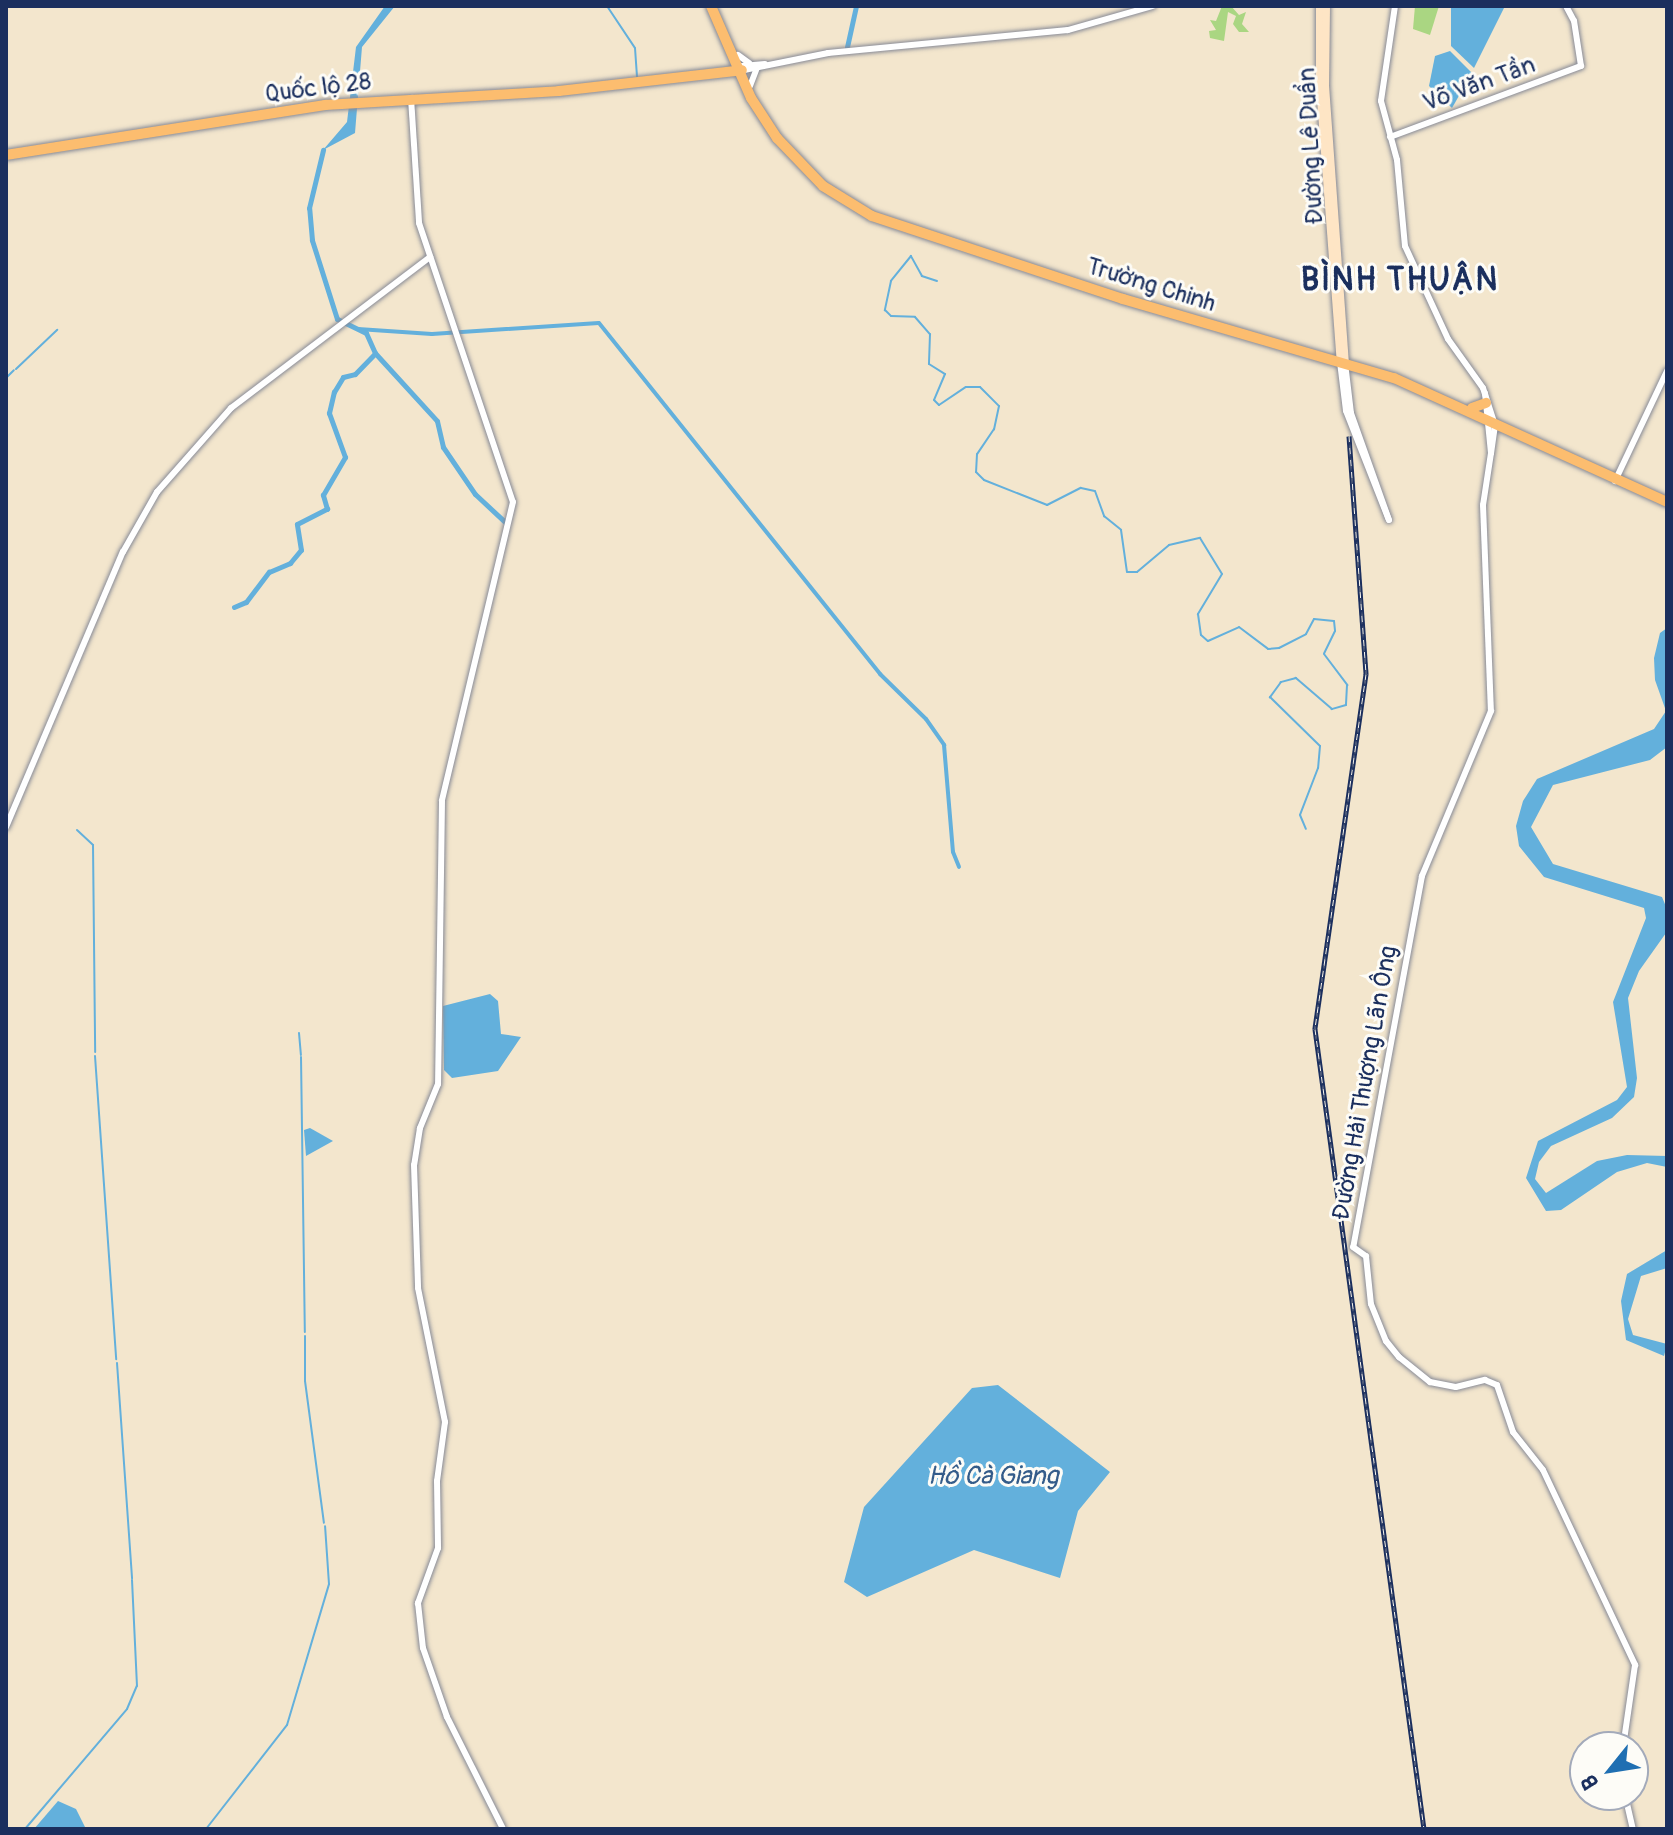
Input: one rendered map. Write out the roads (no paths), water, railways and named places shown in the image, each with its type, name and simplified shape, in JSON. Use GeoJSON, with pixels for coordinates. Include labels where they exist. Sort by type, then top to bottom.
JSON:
{"type":"FeatureCollection","features":[{"type":"Feature","properties":{"kind":"highway","name":"Trường Chinh"},"geometry":{"type":"LineString","coordinates":[[713,6],[729,45],[747,65]]}},
{"type":"Feature","properties":{"kind":"highway","name":"Trường Chinh"},"geometry":{"type":"LineString","coordinates":[[713,6],[747,65],[748,87],[777,138],[823,186],[872,216],[1400,380],[1492,420],[1615,480]]}},
{"type":"Feature","properties":{"kind":"highway"},"geometry":{"type":"LineString","coordinates":[[716,72],[730,61],[729,45]]}},
{"type":"Feature","properties":{"kind":"highway","name":"Quốc lộ 28"},"geometry":{"type":"LineString","coordinates":[[6,155],[346,103],[637,82],[747,65]]}},
{"type":"Feature","properties":{"kind":"highway"},"geometry":{"type":"LineString","coordinates":[[716,72],[736,76],[748,87]]}},
{"type":"Feature","properties":{"kind":"highway","name":"Trường Chinh"},"geometry":{"type":"LineString","coordinates":[[1343,361],[1472,408],[1508,431],[1667,501]]}},
{"type":"Feature","properties":{"kind":"highway"},"geometry":{"type":"LineString","coordinates":[[1472,408],[1485,398]]}},
{"type":"Feature","properties":{"kind":"highway"},"geometry":{"type":"LineString","coordinates":[[1494,438],[1508,431]]}},
{"type":"Feature","properties":{"kind":"main road","name":"Đường Lê Duẩn"},"geometry":{"type":"LineString","coordinates":[[1322,7],[1322,85],[1343,361]]}},
{"type":"Feature","properties":{"kind":"street"},"geometry":{"type":"LineString","coordinates":[[748,87],[751,72],[747,65],[852,50],[1052,33],[1153,6]]}},
{"type":"Feature","properties":{"kind":"street","name":"Đường Hải Thượng Lãn Ông"},"geometry":{"type":"LineString","coordinates":[[1395,6],[1381,99],[1398,165],[1405,248],[1448,339],[1485,398],[1492,420],[1494,438],[1483,505],[1491,711],[1423,875],[1353,1247],[1366,1256],[1371,1304],[1386,1341],[1399,1357],[1430,1382],[1456,1387],[1485,1380],[1497,1385],[1513,1432],[1548,1480],[1635,1665],[1625,1731]]}},
{"type":"Feature","properties":{"kind":"street","name":"Võ Văn Tần"},"geometry":{"type":"LineString","coordinates":[[1390,137],[1581,66],[1576,27],[1566,6]]}},
{"type":"Feature","properties":{"kind":"street"},"geometry":{"type":"LineString","coordinates":[[411,98],[418,216],[512,495],[508,524],[442,801],[438,1084],[420,1128],[414,1165],[418,1290],[445,1422],[437,1481],[438,1548],[418,1600],[423,1648],[447,1717],[503,1829]]}},
{"type":"Feature","properties":{"kind":"street"},"geometry":{"type":"LineString","coordinates":[[6,827],[146,506],[212,424],[430,257]]}},
{"type":"Feature","properties":{"kind":"street","name":"Đường Lê Duẩn"},"geometry":{"type":"LineString","coordinates":[[1343,361],[1351,413],[1389,520],[1346,411],[1343,361]]}},
{"type":"Feature","properties":{"kind":"street"},"geometry":{"type":"LineString","coordinates":[[1615,480],[1667,371]]}},
{"type":"Feature","properties":{"kind":"street","name":"Đường Hải Thượng Lãn Ông"},"geometry":{"type":"LineString","coordinates":[[1491,453],[1492,420]]}},
{"type":"Feature","properties":{"kind":"water"},"geometry":{"type":"Polygon","coordinates":[[[385,6],[395,6],[362,47],[355,133],[323,150],[347,122],[356,47],[385,6]]]}},
{"type":"Feature","properties":{"kind":"water"},"geometry":{"type":"Polygon","coordinates":[[[1451,6],[1505,6],[1474,68],[1451,46],[1451,6]]]}},
{"type":"Feature","properties":{"kind":"water"},"geometry":{"type":"Polygon","coordinates":[[[1450,51],[1472,73],[1452,108],[1429,86],[1435,56],[1450,51]]]}},
{"type":"Feature","properties":{"kind":"water"},"geometry":{"type":"Polygon","coordinates":[[[1667,628],[1667,747],[1650,760],[1553,785],[1531,827],[1553,864],[1662,897],[1667,909],[1666,933],[1639,971],[1628,998],[1637,1078],[1634,1097],[1612,1118],[1551,1146],[1539,1162],[1535,1179],[1546,1193],[1597,1161],[1627,1155],[1667,1156],[1667,1167],[1647,1163],[1617,1172],[1561,1210],[1546,1211],[1526,1178],[1538,1141],[1617,1100],[1627,1087],[1613,1002],[1646,918],[1644,908],[1544,877],[1519,846],[1516,826],[1523,801],[1537,779],[1654,729],[1666,711],[1655,680],[1654,658],[1660,633],[1667,628]]]}},
{"type":"Feature","properties":{"kind":"water"},"geometry":{"type":"Polygon","coordinates":[[[490,994],[498,1001],[501,1034],[521,1037],[498,1071],[452,1078],[444,1070],[443,1006],[490,994]]]}},
{"type":"Feature","properties":{"kind":"water"},"geometry":{"type":"Polygon","coordinates":[[[310,1128],[333,1141],[306,1156],[304,1130],[310,1128]]]}},
{"type":"Feature","properties":{"kind":"water"},"geometry":{"type":"Polygon","coordinates":[[[1667,1250],[1667,1268],[1641,1276],[1628,1319],[1633,1335],[1667,1344],[1664,1356],[1626,1340],[1621,1301],[1627,1274],[1667,1250]]]}},
{"type":"Feature","properties":{"kind":"water","name":"Hồ Cà Giang"},"geometry":{"type":"Polygon","coordinates":[[[998,1385],[1110,1472],[1078,1511],[1060,1578],[974,1550],[867,1597],[844,1582],[864,1507],[972,1388],[998,1385]]]}},
{"type":"Feature","properties":{"kind":"water"},"geometry":{"type":"Polygon","coordinates":[[[58,1801],[76,1809],[86,1829],[34,1829],[58,1801]]]}},
{"type":"Feature","properties":{"kind":"waterway"},"geometry":{"type":"LineString","coordinates":[[607,6],[635,48],[637,79]]}},
{"type":"Feature","properties":{"kind":"waterway"},"geometry":{"type":"LineString","coordinates":[[847,47],[856,6]]}},
{"type":"Feature","properties":{"kind":"waterway"},"geometry":{"type":"LineString","coordinates":[[234,607],[246,602],[269,572],[290,563],[301,550],[297,524],[327,509],[323,495],[345,457],[329,413],[334,392],[343,377],[355,374],[375,353],[366,333],[337,319],[312,240],[309,208],[323,150]]}},
{"type":"Feature","properties":{"kind":"waterway"},"geometry":{"type":"LineString","coordinates":[[937,281],[922,276],[911,256],[891,281],[885,310],[891,316],[915,317],[930,334],[929,364],[945,374],[934,400],[939,405],[966,387],[980,387],[999,406],[994,429],[977,454],[976,472],[984,480],[1047,505],[1081,488],[1095,491],[1104,516],[1121,530],[1127,572],[1137,572],[1169,545],[1200,538],[1222,574],[1198,614],[1201,635],[1208,641],[1239,627],[1268,649],[1279,648],[1306,634],[1314,619],[1334,621],[1335,631],[1324,654],[1347,685],[1346,705],[1332,709],[1296,678],[1281,682],[1270,697],[1320,746],[1318,768],[1300,815],[1306,829]]}},
{"type":"Feature","properties":{"kind":"waterway"},"geometry":{"type":"LineString","coordinates":[[358,329],[432,334],[599,323],[880,674],[926,719],[944,745],[953,852],[959,867]]}},
{"type":"Feature","properties":{"kind":"waterway"},"geometry":{"type":"LineString","coordinates":[[16,369],[57,330]]}},
{"type":"Feature","properties":{"kind":"waterway"},"geometry":{"type":"LineString","coordinates":[[375,353],[437,421],[443,447],[475,494],[506,523]]}},
{"type":"Feature","properties":{"kind":"waterway"},"geometry":{"type":"LineString","coordinates":[[6,378],[14,370]]}},
{"type":"Feature","properties":{"kind":"waterway"},"geometry":{"type":"LineString","coordinates":[[77,830],[93,845],[95,1052]]}},
{"type":"Feature","properties":{"kind":"waterway"},"geometry":{"type":"LineString","coordinates":[[299,1033],[301,1055]]}},
{"type":"Feature","properties":{"kind":"waterway"},"geometry":{"type":"LineString","coordinates":[[95,1056],[116,1359]]}},
{"type":"Feature","properties":{"kind":"waterway"},"geometry":{"type":"LineString","coordinates":[[301,1057],[305,1332]]}},
{"type":"Feature","properties":{"kind":"waterway"},"geometry":{"type":"LineString","coordinates":[[305,1336],[305,1381],[324,1523]]}},
{"type":"Feature","properties":{"kind":"waterway"},"geometry":{"type":"LineString","coordinates":[[117,1363],[132,1578]]}},
{"type":"Feature","properties":{"kind":"waterway"},"geometry":{"type":"LineString","coordinates":[[206,1829],[287,1725],[329,1584],[325,1526]]}},
{"type":"Feature","properties":{"kind":"waterway"},"geometry":{"type":"LineString","coordinates":[[25,1829],[127,1709],[137,1686],[132,1580]]}},
{"type":"Feature","properties":{"kind":"railway"},"geometry":{"type":"LineString","coordinates":[[1349,436],[1366,674],[1315,1029],[1424,1829]]}},
{"type":"Feature","properties":{"kind":"district","name":"BÌNH THUẬN"},"geometry":{"type":"Point","coordinates":[1400,280]}}]}
